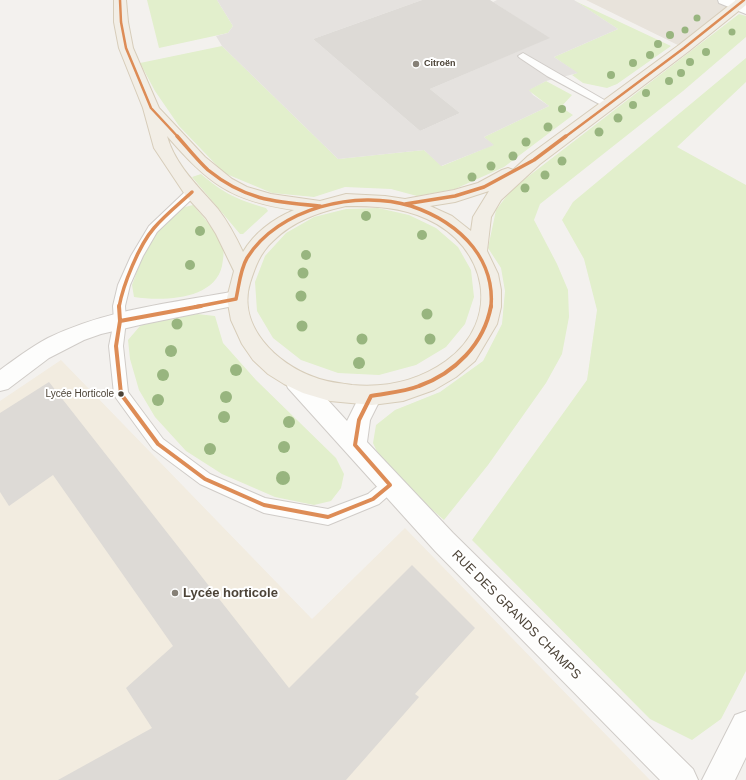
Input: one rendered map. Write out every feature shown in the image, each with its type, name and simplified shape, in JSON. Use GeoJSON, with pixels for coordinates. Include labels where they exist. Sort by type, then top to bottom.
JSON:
{"type":"FeatureCollection","features":[{"type":"Feature","properties":{"kind":"main road"},"geometry":{"type":"LineString","coordinates":[[120,0],[121,22],[126,48],[151,108],[162,148],[192,192],[212,214],[224,232],[242,269]]}},
{"type":"Feature","properties":{"kind":"main road"},"geometry":{"type":"LineString","coordinates":[[478,251],[482,217],[494,196],[534,160],[608,105],[738,4]]}},
{"type":"Feature","properties":{"kind":"main road"},"geometry":{"type":"LineString","coordinates":[[151,108],[207,169],[229,185],[254,197],[286,203],[320,206]]}},
{"type":"Feature","properties":{"kind":"main road"},"geometry":{"type":"LineString","coordinates":[[405,204],[455,196],[484,187],[534,160]]}},
{"type":"Feature","properties":{"kind":"main road"},"geometry":{"type":"LineString","coordinates":[[346,200],[377,200],[405,204],[427,212],[447,222],[464,235],[478,251],[490,275],[493,301],[486,328],[469,354],[443,375],[409,390],[371,396],[331,393],[296,381],[264,359],[243,330],[236,299],[242,269],[255,248],[272,230],[295,216],[320,206],[346,200]]}},
{"type":"Feature","properties":{"kind":"street"},"geometry":{"type":"LineString","coordinates":[[0,382],[55,344],[88,331],[120,321],[236,299]]}},
{"type":"Feature","properties":{"kind":"street","name":"RUE DES GRANDS CHAMPS"},"geometry":{"type":"LineString","coordinates":[[296,381],[449,548],[682,780]]}},
{"type":"Feature","properties":{"kind":"street"},"geometry":{"type":"LineString","coordinates":[[355,445],[359,420],[371,396]]}},
{"type":"Feature","properties":{"kind":"street"},"geometry":{"type":"LineString","coordinates":[[718,780],[746,726]]}},
{"type":"Feature","properties":{"kind":"lane"},"geometry":{"type":"LineString","coordinates":[[522,56],[550,74],[608,105]]}},
{"type":"Feature","properties":{"kind":"lane"},"geometry":{"type":"LineString","coordinates":[[192,192],[153,229],[136,256],[124,285],[119,306],[120,321],[116,346],[121,394],[158,444],[205,479],[264,505],[328,517],[374,499],[390,485]]}},
{"type":"Feature","properties":{"kind":"shaded area"},"geometry":{"type":"Polygon","coordinates":[[[217,0],[422,0],[313,39],[420,131],[460,113],[430,89],[549,38],[493,2],[497,0],[574,0],[618,29],[554,57],[578,73],[546,81],[529,90],[533,95],[549,106],[484,137],[494,145],[441,166],[424,150],[338,159],[222,46],[216,36],[228,33],[233,26],[217,0]]]}},
{"type":"Feature","properties":{"kind":"shaded area"},"geometry":{"type":"Polygon","coordinates":[[[586,0],[724,0],[737,7],[684,48],[586,0]]]}},
{"type":"Feature","properties":{"kind":"shaded area"},"geometry":{"type":"Polygon","coordinates":[[[61,360],[312,619],[405,528],[650,780],[0,780],[0,401],[61,360]]]}},
{"type":"Feature","properties":{"kind":"green space"},"geometry":{"type":"Polygon","coordinates":[[[147,0],[217,0],[233,26],[228,33],[159,48],[147,0]]]}},
{"type":"Feature","properties":{"kind":"green space"},"geometry":{"type":"Polygon","coordinates":[[[575,1],[671,46],[617,84],[607,88],[583,83],[572,75],[577,73],[554,57],[618,29],[575,1]]]}},
{"type":"Feature","properties":{"kind":"green space"},"geometry":{"type":"Polygon","coordinates":[[[739,14],[746,16],[746,37],[683,91],[540,204],[534,220],[557,264],[568,290],[569,317],[562,354],[546,383],[488,465],[444,520],[385,469],[373,443],[376,425],[395,410],[440,392],[483,361],[502,324],[505,291],[501,268],[488,248],[496,210],[512,189],[739,14]]]}},
{"type":"Feature","properties":{"kind":"green space"},"geometry":{"type":"Polygon","coordinates":[[[222,46],[338,159],[424,150],[442,166],[493,145],[484,137],[549,106],[528,90],[546,81],[572,95],[561,107],[573,115],[504,167],[455,189],[417,196],[391,189],[345,187],[314,197],[272,193],[224,173],[179,126],[155,91],[140,63],[222,46]]]}},
{"type":"Feature","properties":{"kind":"green space"},"geometry":{"type":"Polygon","coordinates":[[[746,58],[746,82],[677,147],[746,185],[746,671],[721,719],[692,740],[650,719],[472,540],[587,380],[597,310],[584,259],[562,220],[573,202],[746,58]]]}},
{"type":"Feature","properties":{"kind":"green space"},"geometry":{"type":"Polygon","coordinates":[[[201,174],[216,186],[231,195],[266,208],[268,211],[243,234],[240,234],[192,177],[201,174]]]}},
{"type":"Feature","properties":{"kind":"green space"},"geometry":{"type":"Polygon","coordinates":[[[193,205],[213,229],[223,248],[224,256],[222,266],[217,278],[209,286],[198,292],[185,296],[158,299],[134,297],[132,285],[144,252],[158,230],[177,209],[193,205]]]}},
{"type":"Feature","properties":{"kind":"green space"},"geometry":{"type":"Polygon","coordinates":[[[378,208],[409,215],[436,228],[458,247],[471,270],[474,297],[465,324],[446,347],[416,365],[379,375],[338,373],[301,360],[273,338],[257,311],[255,282],[265,256],[286,233],[314,217],[346,209],[378,208]]]}},
{"type":"Feature","properties":{"kind":"green space"},"geometry":{"type":"Polygon","coordinates":[[[197,314],[215,316],[223,343],[256,380],[336,458],[344,474],[341,488],[331,501],[314,505],[275,497],[222,474],[186,451],[155,417],[139,390],[130,359],[128,340],[140,326],[152,321],[197,314]]]}},
{"type":"Feature","properties":{"kind":"building","name":"Citroën"},"geometry":{"type":"Polygon","coordinates":[[[422,0],[490,0],[550,38],[430,89],[460,113],[420,131],[313,39],[422,0]]]}},
{"type":"Feature","properties":{"kind":"building","name":"Lycée horticole"},"geometry":{"type":"Polygon","coordinates":[[[49,382],[289,688],[412,565],[475,628],[415,694],[419,697],[346,780],[58,780],[152,728],[126,688],[173,646],[53,475],[9,506],[0,492],[0,413],[49,382]]]}},
{"type":"Feature","properties":{"kind":"transit line"},"geometry":{"type":"LineString","coordinates":[[120,0],[121,22],[126,48],[151,108],[207,169],[229,185],[254,197],[286,203],[320,206]]}},
{"type":"Feature","properties":{"kind":"transit line"},"geometry":{"type":"LineString","coordinates":[[405,204],[455,196],[484,187],[534,160],[684,48],[744,0]]}},
{"type":"Feature","properties":{"kind":"transit line"},"geometry":{"type":"LineString","coordinates":[[192,192],[153,229],[137,256],[124,285],[119,306],[120,321],[116,346],[121,394],[158,444],[205,479],[264,505],[328,517],[373,499],[390,485]]}},
{"type":"Feature","properties":{"kind":"transit line"},"geometry":{"type":"LineString","coordinates":[[236,299],[240,278],[247,258],[262,239],[282,223],[306,212],[331,204],[358,201],[385,201],[410,206],[432,214],[446,222],[464,237],[474,249],[489,275],[492,296],[486,326],[481,336],[467,355],[439,377],[418,387],[394,393],[371,396]]}},
{"type":"Feature","properties":{"kind":"transit line"},"geometry":{"type":"LineString","coordinates":[[120,321],[236,299]]}},
{"type":"Feature","properties":{"kind":"transit line"},"geometry":{"type":"LineString","coordinates":[[371,396],[359,420],[355,445],[390,485]]}},
{"type":"Feature","properties":{"kind":"place","name":"Citroën"},"geometry":{"type":"Point","coordinates":[416,64]}},
{"type":"Feature","properties":{"kind":"place","name":"Lycée Horticole"},"geometry":{"type":"Point","coordinates":[121,394]}},
{"type":"Feature","properties":{"kind":"place","name":"Lycée horticole"},"geometry":{"type":"Point","coordinates":[175,593]}}]}
